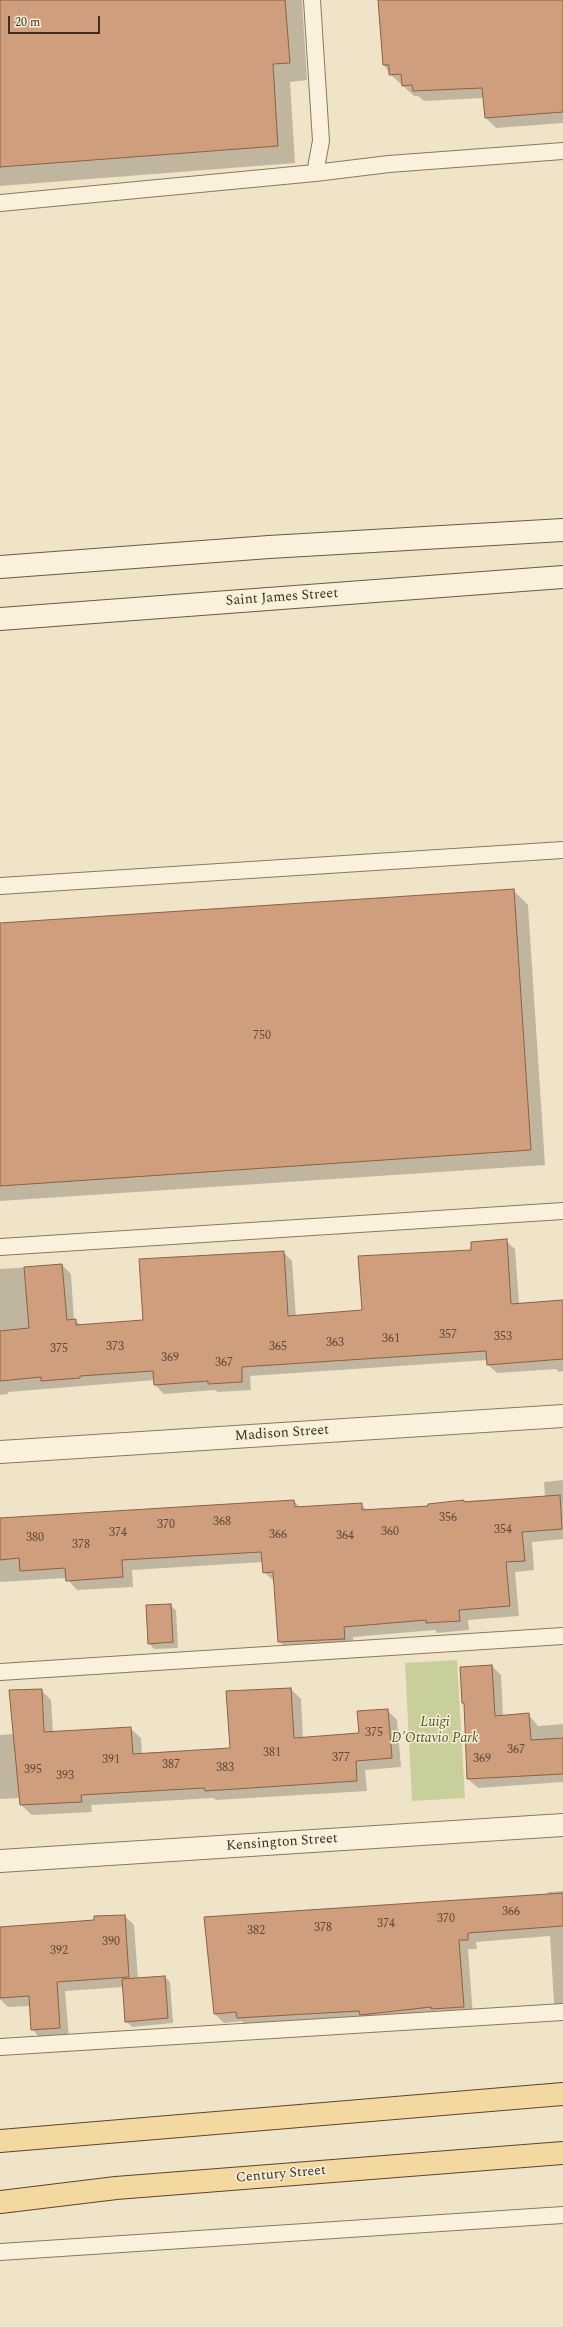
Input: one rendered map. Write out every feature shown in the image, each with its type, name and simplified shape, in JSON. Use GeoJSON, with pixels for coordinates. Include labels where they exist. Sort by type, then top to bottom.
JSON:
{"type":"FeatureCollection","features":[{"type":"Feature","properties":{"kind":"main road"},"geometry":{"type":"LineString","coordinates":[[0,567],[269,547],[563,530]]}},
{"type":"Feature","properties":{"kind":"main road","name":"Saint James Street"},"geometry":{"type":"LineString","coordinates":[[0,619],[563,578]]}},
{"type":"Feature","properties":{"kind":"main road","name":"Madison Street"},"geometry":{"type":"LineString","coordinates":[[0,1452],[563,1416]]}},
{"type":"Feature","properties":{"kind":"main road","name":"Kensington Street"},"geometry":{"type":"LineString","coordinates":[[0,1861],[563,1825]]}},
{"type":"Feature","properties":{"kind":"main road"},"geometry":{"type":"LineString","coordinates":[[0,2141],[563,2094]]}},
{"type":"Feature","properties":{"kind":"main road","name":"Century Street"},"geometry":{"type":"LineString","coordinates":[[0,2202],[124,2188],[563,2153]]}},
{"type":"Feature","properties":{"kind":"lane"},"geometry":{"type":"LineString","coordinates":[[312,0],[321,141],[315,173]]}},
{"type":"Feature","properties":{"kind":"lane"},"geometry":{"type":"LineString","coordinates":[[0,203],[315,173],[389,164],[563,151]]}},
{"type":"Feature","properties":{"kind":"lane"},"geometry":{"type":"LineString","coordinates":[[0,886],[563,850]]}},
{"type":"Feature","properties":{"kind":"lane"},"geometry":{"type":"LineString","coordinates":[[0,1247],[563,1211]]}},
{"type":"Feature","properties":{"kind":"lane"},"geometry":{"type":"LineString","coordinates":[[0,1672],[563,1636]]}},
{"type":"Feature","properties":{"kind":"lane"},"geometry":{"type":"LineString","coordinates":[[0,2047],[563,2012]]}},
{"type":"Feature","properties":{"kind":"lane"},"geometry":{"type":"LineString","coordinates":[[0,2252],[563,2215]]}},
{"type":"Feature","properties":{"kind":"green space","name":"Luigi D'Ottavio Park"},"geometry":{"type":"Polygon","coordinates":[[[457,1660],[465,1798],[412,1801],[405,1663],[457,1660]]]}},
{"type":"Feature","properties":{"kind":"building"},"geometry":{"type":"Polygon","coordinates":[[[0,0],[285,0],[290,63],[273,64],[278,146],[0,167],[0,0]]]}},
{"type":"Feature","properties":{"kind":"building"},"geometry":{"type":"Polygon","coordinates":[[[378,0],[563,0],[563,112],[485,118],[482,88],[413,91],[412,85],[402,86],[401,74],[389,75],[389,65],[383,65],[378,0]]]}},
{"type":"Feature","properties":{"kind":"building"},"geometry":{"type":"Polygon","coordinates":[[[514,889],[531,1150],[0,1186],[0,923],[514,889]]]}},
{"type":"Feature","properties":{"kind":"building"},"geometry":{"type":"Polygon","coordinates":[[[507,1239],[511,1304],[563,1300],[563,1359],[487,1365],[486,1351],[242,1367],[242,1382],[208,1384],[208,1381],[154,1385],[153,1371],[80,1376],[80,1378],[41,1381],[41,1377],[0,1381],[0,1331],[29,1328],[24,1267],[62,1264],[67,1320],[76,1319],[76,1325],[143,1320],[139,1259],[284,1251],[288,1316],[362,1310],[358,1256],[471,1250],[471,1242],[507,1239]]]}},
{"type":"Feature","properties":{"kind":"building"},"geometry":{"type":"Polygon","coordinates":[[[560,1495],[562,1529],[522,1532],[525,1561],[506,1562],[510,1606],[459,1610],[460,1621],[426,1623],[426,1620],[344,1627],[345,1639],[278,1642],[273,1572],[263,1573],[261,1552],[122,1560],[123,1577],[66,1581],[65,1568],[20,1571],[19,1558],[0,1560],[0,1518],[294,1500],[295,1507],[362,1503],[362,1510],[428,1506],[428,1504],[464,1500],[464,1502],[560,1495]]]}},
{"type":"Feature","properties":{"kind":"building"},"geometry":{"type":"Polygon","coordinates":[[[171,1604],[173,1642],[148,1644],[146,1605],[171,1604]]]}},
{"type":"Feature","properties":{"kind":"building"},"geometry":{"type":"Polygon","coordinates":[[[492,1665],[495,1716],[529,1713],[531,1740],[563,1738],[563,1774],[467,1779],[464,1703],[462,1703],[460,1667],[492,1665]]]}},
{"type":"Feature","properties":{"kind":"building"},"geometry":{"type":"Polygon","coordinates":[[[291,1688],[294,1738],[359,1733],[357,1711],[388,1709],[392,1758],[356,1761],[357,1781],[205,1791],[204,1788],[81,1795],[82,1802],[20,1805],[9,1690],[42,1689],[44,1732],[131,1727],[133,1754],[230,1748],[226,1691],[291,1688]]]}},
{"type":"Feature","properties":{"kind":"building"},"geometry":{"type":"Polygon","coordinates":[[[563,1893],[563,1926],[468,1933],[468,1940],[459,1940],[464,2007],[431,2009],[431,2007],[360,2015],[359,2011],[237,2018],[236,2012],[214,2014],[204,1917],[563,1893]]]}},
{"type":"Feature","properties":{"kind":"building"},"geometry":{"type":"Polygon","coordinates":[[[125,1915],[129,1977],[57,1982],[60,2028],[31,2030],[29,1996],[0,1998],[0,1927],[94,1920],[94,1916],[125,1915]]]}},
{"type":"Feature","properties":{"kind":"building"},"geometry":{"type":"Polygon","coordinates":[[[165,1976],[168,2018],[125,2022],[122,1979],[165,1976]]]}}]}
